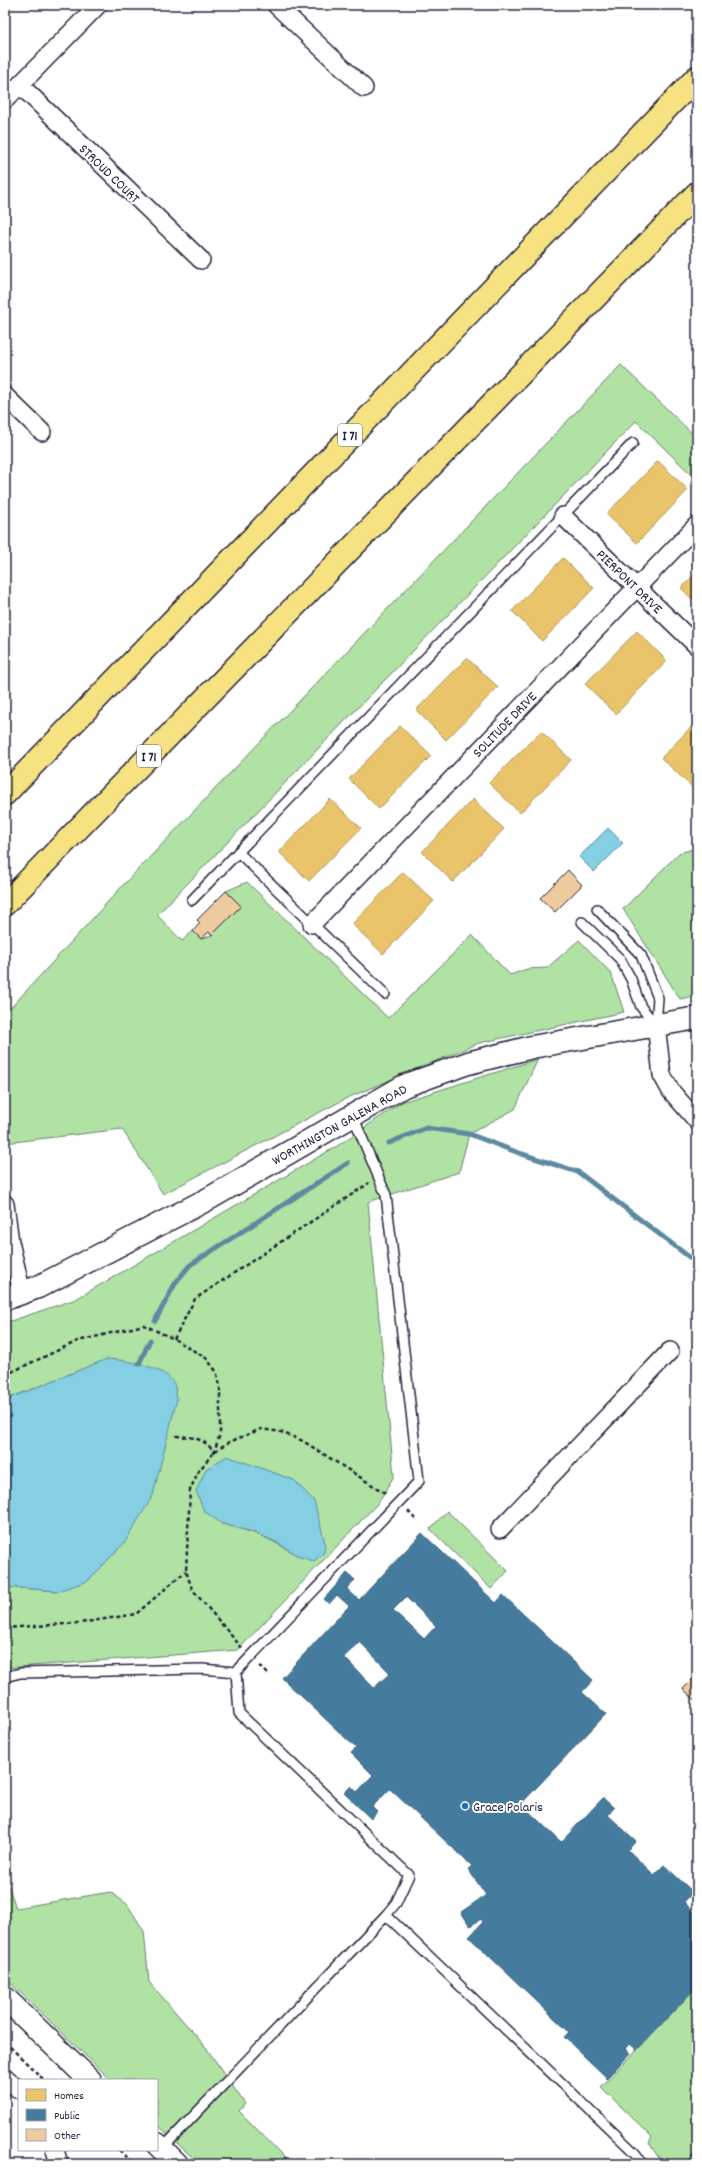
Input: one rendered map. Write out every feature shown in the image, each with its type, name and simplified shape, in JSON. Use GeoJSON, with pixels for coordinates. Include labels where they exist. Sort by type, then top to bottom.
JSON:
{"type":"FeatureCollection","features":[{"type":"Feature","properties":{"kind":"highway","name":"I 71"},"geometry":{"type":"LineString","coordinates":[[5,794],[697,77]]}},
{"type":"Feature","properties":{"kind":"highway","name":"I 71"},"geometry":{"type":"LineString","coordinates":[[5,904],[697,193]]}},
{"type":"Feature","properties":{"kind":"street"},"geometry":{"type":"LineString","coordinates":[[5,100],[98,5]]}},
{"type":"Feature","properties":{"kind":"street"},"geometry":{"type":"LineString","coordinates":[[276,5],[364,88]]}},
{"type":"Feature","properties":{"kind":"street","name":"STROUD COURT"},"geometry":{"type":"LineString","coordinates":[[20,85],[201,260]]}},
{"type":"Feature","properties":{"kind":"street"},"geometry":{"type":"LineString","coordinates":[[5,396],[42,432]]}},
{"type":"Feature","properties":{"kind":"street","name":"PIERPONT DRIVE"},"geometry":{"type":"LineString","coordinates":[[563,516],[697,646]]}},
{"type":"Feature","properties":{"kind":"street","name":"SOLITUDE DRIVE"},"geometry":{"type":"LineString","coordinates":[[312,924],[697,525]]}},
{"type":"Feature","properties":{"kind":"street","name":"WORTHINGTON GALENA ROAD"},"geometry":{"type":"LineString","coordinates":[[14,1296],[38,1287],[210,1198],[353,1114],[404,1086],[468,1063],[532,1046],[697,1018]]}},
{"type":"Feature","properties":{"kind":"street"},"geometry":{"type":"LineString","coordinates":[[656,1025],[662,1075],[670,1091],[697,1121]]}},
{"type":"Feature","properties":{"kind":"street"},"geometry":{"type":"LineString","coordinates":[[5,1204],[10,1242],[14,1296]]}},
{"type":"Feature","properties":{"kind":"street"},"geometry":{"type":"LineString","coordinates":[[500,1529],[670,1351]]}},
{"type":"Feature","properties":{"kind":"street"},"geometry":{"type":"LineString","coordinates":[[5,1998],[89,2079]]}},
{"type":"Feature","properties":{"kind":"street"},"geometry":{"type":"LineString","coordinates":[[5,2077],[18,2089]]}},
{"type":"Feature","properties":{"kind":"street"},"geometry":{"type":"LineString","coordinates":[[159,2147],[177,2164]]}},
{"type":"Feature","properties":{"kind":"street"},"geometry":{"type":"LineString","coordinates":[[55,2151],[59,2164]]}},
{"type":"Feature","properties":{"kind":"lane"},"geometry":{"type":"LineString","coordinates":[[192,900],[633,443]]}},
{"type":"Feature","properties":{"kind":"lane"},"geometry":{"type":"LineString","coordinates":[[238,852],[385,994]]}},
{"type":"Feature","properties":{"kind":"lane"},"geometry":{"type":"LineString","coordinates":[[597,909],[637,950],[644,960],[658,998],[656,1025]]}},
{"type":"Feature","properties":{"kind":"lane"},"geometry":{"type":"LineString","coordinates":[[582,922],[620,959],[631,979],[641,1007],[656,1025]]}},
{"type":"Feature","properties":{"kind":"lane"},"geometry":{"type":"LineString","coordinates":[[159,2147],[386,1915],[396,1903],[409,1876],[239,1713],[236,1672],[419,1481],[386,1195],[353,1114]]}},
{"type":"Feature","properties":{"kind":"lane"},"geometry":{"type":"LineString","coordinates":[[5,1677],[20,1673],[202,1669],[236,1672]]}},
{"type":"Feature","properties":{"kind":"lane"},"geometry":{"type":"LineString","coordinates":[[386,1915],[635,2153],[642,2164]]}},
{"type":"Feature","properties":{"kind":"lane"},"geometry":{"type":"LineString","coordinates":[[692,2164],[697,2159]]}},
{"type":"Feature","properties":{"kind":"path"},"geometry":{"type":"LineString","coordinates":[[174,1338],[196,1299],[379,1177]]}},
{"type":"Feature","properties":{"kind":"path"},"geometry":{"type":"LineString","coordinates":[[5,1375],[78,1341],[144,1325],[174,1338],[206,1358],[216,1371],[220,1385],[220,1434],[214,1452]]}},
{"type":"Feature","properties":{"kind":"path"},"geometry":{"type":"LineString","coordinates":[[268,1674],[233,1640],[192,1589],[186,1571],[190,1490],[198,1472],[214,1452],[227,1443],[261,1430],[282,1432],[303,1442],[399,1502],[416,1520]]}},
{"type":"Feature","properties":{"kind":"path"},"geometry":{"type":"LineString","coordinates":[[174,1436],[195,1437],[207,1442],[214,1452]]}},
{"type":"Feature","properties":{"kind":"path"},"geometry":{"type":"LineString","coordinates":[[5,1628],[80,1623],[136,1614],[186,1571]]}},
{"type":"Feature","properties":{"kind":"path"},"geometry":{"type":"LineString","coordinates":[[5,2042],[43,2079]]}},
{"type":"Feature","properties":{"kind":"path"},"geometry":{"type":"LineString","coordinates":[[121,2151],[135,2164]]}},
{"type":"Feature","properties":{"kind":"green space"},"geometry":{"type":"Polygon","coordinates":[[[621,365],[697,438],[697,480],[636,421],[157,915],[182,941],[193,931],[201,939],[212,935],[241,906],[226,891],[247,882],[388,1018],[472,935],[510,975],[527,969],[547,968],[579,940],[611,973],[624,1012],[479,1043],[347,1098],[163,1194],[122,1129],[5,1143],[5,1014],[126,882],[621,365]]]}},
{"type":"Feature","properties":{"kind":"green space"},"geometry":{"type":"Polygon","coordinates":[[[693,849],[697,852],[697,996],[680,999],[623,909],[679,853],[693,849]]]}},
{"type":"Feature","properties":{"kind":"green space"},"geometry":{"type":"Polygon","coordinates":[[[538,1059],[515,1109],[469,1134],[459,1172],[368,1202],[394,1476],[378,1503],[238,1650],[5,1668],[5,1587],[58,1591],[108,1359],[5,1400],[5,1323],[76,1299],[337,1146],[402,1102],[538,1059]],[[222,1524],[263,1537],[281,1545],[300,1557],[325,1543],[222,1524]]]}},
{"type":"Feature","properties":{"kind":"green space"},"geometry":{"type":"Polygon","coordinates":[[[447,1511],[508,1571],[491,1589],[430,1529],[447,1511]]]}},
{"type":"Feature","properties":{"kind":"green space"},"geometry":{"type":"Polygon","coordinates":[[[5,1876],[16,1908],[110,1892],[127,1904],[144,1931],[149,1982],[205,2046],[245,2104],[239,2111],[291,2164],[199,2164],[158,2125],[158,2079],[110,2079],[5,1978],[5,1876]]]}},
{"type":"Feature","properties":{"kind":"green space"},"geometry":{"type":"Polygon","coordinates":[[[697,1987],[697,2164],[663,2164],[649,2143],[652,2137],[601,2087],[697,1987]]]}},
{"type":"Feature","properties":{"kind":"water"},"geometry":{"type":"Polygon","coordinates":[[[608,828],[623,843],[594,872],[579,857],[608,828]]]}},
{"type":"Feature","properties":{"kind":"water"},"geometry":{"type":"Polygon","coordinates":[[[107,1359],[145,1365],[164,1373],[171,1379],[175,1386],[177,1399],[153,1495],[125,1542],[88,1581],[58,1591],[5,1587],[5,1400],[107,1359]]]}},
{"type":"Feature","properties":{"kind":"water"},"geometry":{"type":"Polygon","coordinates":[[[227,1456],[294,1480],[314,1501],[325,1543],[324,1553],[314,1561],[300,1557],[278,1543],[253,1532],[222,1524],[204,1511],[196,1491],[206,1469],[227,1456]]]}},
{"type":"Feature","properties":{"kind":"building: Homes"},"geometry":{"type":"Polygon","coordinates":[[[658,461],[688,490],[637,543],[606,514],[658,461]]]}},
{"type":"Feature","properties":{"kind":"building: Homes"},"geometry":{"type":"Polygon","coordinates":[[[563,558],[594,588],[542,641],[512,611],[563,558]]]}},
{"type":"Feature","properties":{"kind":"building: Homes"},"geometry":{"type":"Polygon","coordinates":[[[697,572],[697,604],[681,588],[697,572]]]}},
{"type":"Feature","properties":{"kind":"building: Homes"},"geometry":{"type":"Polygon","coordinates":[[[637,631],[667,661],[616,714],[585,684],[637,631]]]}},
{"type":"Feature","properties":{"kind":"building: Homes"},"geometry":{"type":"Polygon","coordinates":[[[467,658],[498,687],[446,740],[416,710],[467,658]]]}},
{"type":"Feature","properties":{"kind":"building: Homes"},"geometry":{"type":"Polygon","coordinates":[[[697,721],[697,782],[692,787],[661,758],[697,721]]]}},
{"type":"Feature","properties":{"kind":"building: Homes"},"geometry":{"type":"Polygon","coordinates":[[[400,726],[431,756],[379,809],[349,779],[400,726]]]}},
{"type":"Feature","properties":{"kind":"building: Homes"},"geometry":{"type":"Polygon","coordinates":[[[541,731],[571,760],[520,813],[489,783],[541,731]]]}},
{"type":"Feature","properties":{"kind":"building: Homes"},"geometry":{"type":"Polygon","coordinates":[[[330,799],[361,828],[309,881],[279,852],[330,799]]]}},
{"type":"Feature","properties":{"kind":"building: Homes"},"geometry":{"type":"Polygon","coordinates":[[[473,799],[504,829],[453,882],[422,852],[473,799]]]}},
{"type":"Feature","properties":{"kind":"building: Homes"},"geometry":{"type":"Polygon","coordinates":[[[403,872],[434,901],[383,954],[352,924],[403,872]]]}},
{"type":"Feature","properties":{"kind":"building: Public","name":"Grace Polaris"},"geometry":{"type":"Polygon","coordinates":[[[422,1533],[496,1603],[503,1595],[593,1680],[582,1692],[606,1714],[521,1804],[561,1842],[603,1798],[614,1808],[608,1815],[636,1841],[628,1850],[654,1875],[664,1865],[693,1892],[684,1902],[697,1915],[697,1986],[637,2050],[630,2044],[626,2049],[631,2053],[607,2078],[564,2037],[569,2032],[469,1937],[483,1922],[481,1919],[470,1926],[461,1912],[486,1895],[468,1869],[472,1866],[390,1789],[372,1807],[377,1812],[371,1819],[344,1793],[351,1786],[357,1792],[373,1775],[351,1753],[356,1748],[282,1678],[349,1606],[337,1595],[329,1604],[324,1599],[347,1573],[355,1580],[347,1589],[359,1600],[422,1533]],[[406,1597],[393,1610],[424,1639],[436,1626],[406,1597]],[[360,1642],[344,1657],[374,1688],[390,1673],[360,1642]]]}},
{"type":"Feature","properties":{"kind":"building: Other"},"geometry":{"type":"Polygon","coordinates":[[[568,870],[582,885],[555,912],[540,898],[568,870]]]}},
{"type":"Feature","properties":{"kind":"building: Other"},"geometry":{"type":"Polygon","coordinates":[[[226,891],[241,906],[212,935],[209,932],[201,939],[193,931],[200,923],[197,920],[226,891]]]}},
{"type":"Feature","properties":{"kind":"building: Other"},"geometry":{"type":"Polygon","coordinates":[[[697,1675],[697,1702],[683,1689],[697,1675]]]}},
{"type":"Feature","properties":{"kind":"waterway"},"geometry":{"type":"LineString","coordinates":[[389,1143],[426,1128],[469,1134],[519,1153],[578,1172],[697,1263]]}},
{"type":"Feature","properties":{"kind":"waterway"},"geometry":{"type":"LineString","coordinates":[[155,1321],[176,1282],[190,1265],[348,1163]]}},
{"type":"Feature","properties":{"kind":"waterway"},"geometry":{"type":"LineString","coordinates":[[139,1364],[150,1340]]}},
{"type":"Feature","properties":{"kind":"place","name":"Grace Polaris"},"geometry":{"type":"Point","coordinates":[465,1806]}}]}
